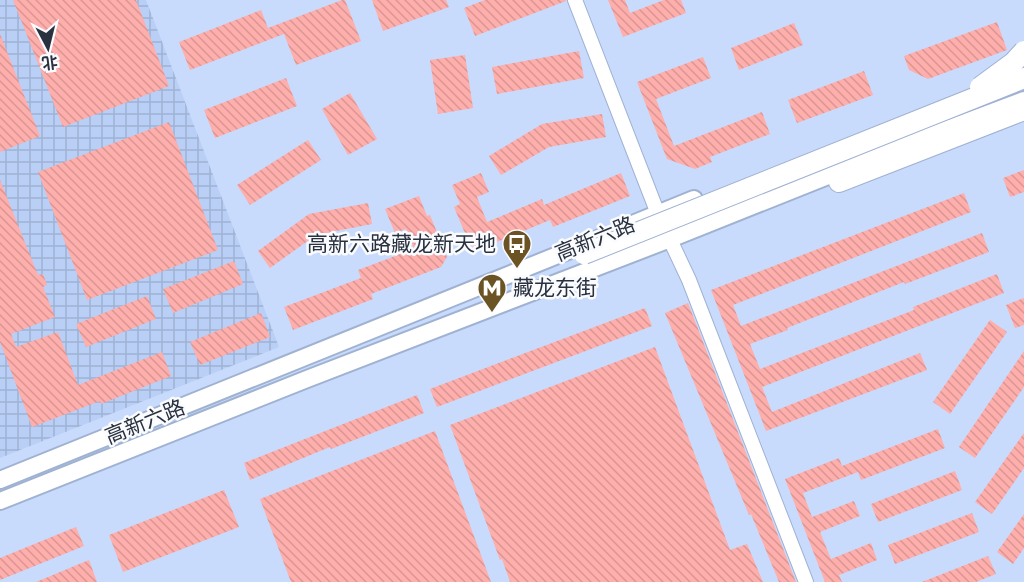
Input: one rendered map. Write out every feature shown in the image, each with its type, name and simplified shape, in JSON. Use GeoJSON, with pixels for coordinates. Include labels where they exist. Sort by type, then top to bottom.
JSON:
{"type":"FeatureCollection","features":[{"type":"Feature","properties":{"kind":"highway"},"geometry":{"type":"LineString","coordinates":[[926,117],[997,76],[1024,51]]}},
{"type":"Feature","properties":{"kind":"highway"},"geometry":{"type":"LineString","coordinates":[[585,254],[1024,78]]}},
{"type":"Feature","properties":{"kind":"highway"},"geometry":{"type":"LineString","coordinates":[[839,182],[1024,110]]}},
{"type":"Feature","properties":{"kind":"main road","name":"高新六路"},"geometry":{"type":"LineString","coordinates":[[0,480],[1024,68]]}},
{"type":"Feature","properties":{"kind":"main road","name":"高新六路"},"geometry":{"type":"LineString","coordinates":[[0,501],[1024,100]]}},
{"type":"Feature","properties":{"kind":"street"},"geometry":{"type":"LineString","coordinates":[[575,0],[658,214],[689,280],[806,582]]}},
{"type":"Feature","properties":{"kind":"shaded area"},"geometry":{"type":"Polygon","coordinates":[[[0,0],[146,0],[279,347],[0,458],[0,0]]]}},
{"type":"Feature","properties":{"kind":"building"},"geometry":{"type":"Polygon","coordinates":[[[13,0],[136,0],[169,86],[63,127],[13,0]]]}},
{"type":"Feature","properties":{"kind":"building"},"geometry":{"type":"Polygon","coordinates":[[[345,0],[361,41],[296,65],[284,34],[190,70],[179,42],[261,10],[268,28],[345,0]]]}},
{"type":"Feature","properties":{"kind":"building"},"geometry":{"type":"Polygon","coordinates":[[[372,0],[446,0],[449,7],[383,31],[372,0]]]}},
{"type":"Feature","properties":{"kind":"building"},"geometry":{"type":"Polygon","coordinates":[[[485,0],[566,1],[475,36],[464,8],[485,0]]]}},
{"type":"Feature","properties":{"kind":"building"},"geometry":{"type":"Polygon","coordinates":[[[608,0],[625,0],[630,13],[664,0],[681,0],[686,13],[623,37],[608,0]]]}},
{"type":"Feature","properties":{"kind":"building"},"geometry":{"type":"Polygon","coordinates":[[[997,22],[1007,50],[928,79],[909,70],[904,56],[997,22]]]}},
{"type":"Feature","properties":{"kind":"building"},"geometry":{"type":"Polygon","coordinates":[[[794,23],[803,45],[739,70],[731,48],[794,23]]]}},
{"type":"Feature","properties":{"kind":"building"},"geometry":{"type":"Polygon","coordinates":[[[0,34],[40,136],[0,152],[0,34]]]}},
{"type":"Feature","properties":{"kind":"building"},"geometry":{"type":"Polygon","coordinates":[[[579,51],[584,78],[497,94],[492,67],[579,51]]]}},
{"type":"Feature","properties":{"kind":"building"},"geometry":{"type":"Polygon","coordinates":[[[465,55],[473,108],[438,114],[430,60],[465,55]]]}},
{"type":"Feature","properties":{"kind":"building"},"geometry":{"type":"Polygon","coordinates":[[[703,57],[711,78],[656,99],[674,146],[762,112],[770,134],[710,157],[712,162],[695,169],[667,159],[637,82],[703,57]]]}},
{"type":"Feature","properties":{"kind":"building"},"geometry":{"type":"Polygon","coordinates":[[[864,71],[873,95],[797,123],[788,100],[864,71]]]}},
{"type":"Feature","properties":{"kind":"building"},"geometry":{"type":"Polygon","coordinates":[[[286,78],[297,106],[215,138],[204,110],[286,78]]]}},
{"type":"Feature","properties":{"kind":"building"},"geometry":{"type":"Polygon","coordinates":[[[350,93],[377,139],[348,155],[322,109],[350,93]]]}},
{"type":"Feature","properties":{"kind":"building"},"geometry":{"type":"Polygon","coordinates":[[[602,114],[606,137],[549,147],[501,175],[489,156],[542,124],[602,114]]]}},
{"type":"Feature","properties":{"kind":"building"},"geometry":{"type":"Polygon","coordinates":[[[169,122],[218,250],[87,300],[38,172],[169,122]]]}},
{"type":"Feature","properties":{"kind":"building"},"geometry":{"type":"Polygon","coordinates":[[[308,140],[321,160],[250,205],[237,185],[308,140]]]}},
{"type":"Feature","properties":{"kind":"building"},"geometry":{"type":"Polygon","coordinates":[[[1024,170],[1024,192],[1010,197],[1003,178],[1024,170]]]}},
{"type":"Feature","properties":{"kind":"building"},"geometry":{"type":"Polygon","coordinates":[[[481,173],[489,192],[477,197],[487,222],[542,199],[544,205],[621,173],[630,196],[553,227],[550,220],[480,249],[470,245],[454,207],[460,204],[452,185],[481,173]]]}},
{"type":"Feature","properties":{"kind":"building"},"geometry":{"type":"Polygon","coordinates":[[[0,180],[38,275],[43,274],[47,285],[43,287],[55,317],[11,334],[16,347],[58,332],[78,385],[162,352],[171,376],[101,404],[100,401],[32,427],[0,342],[0,180]]]}},
{"type":"Feature","properties":{"kind":"building"},"geometry":{"type":"Polygon","coordinates":[[[964,193],[971,212],[733,305],[741,326],[982,233],[989,252],[905,284],[904,282],[750,344],[760,369],[914,310],[913,307],[997,274],[1004,293],[762,387],[772,412],[920,353],[927,370],[766,431],[711,290],[964,193]]]}},
{"type":"Feature","properties":{"kind":"building"},"geometry":{"type":"Polygon","coordinates":[[[419,196],[427,216],[430,215],[447,257],[441,267],[371,294],[373,299],[293,330],[284,307],[361,278],[358,270],[414,249],[406,229],[395,233],[385,209],[419,196]]]}},
{"type":"Feature","properties":{"kind":"building"},"geometry":{"type":"Polygon","coordinates":[[[368,203],[372,224],[316,235],[270,268],[258,251],[309,214],[368,203]]]}},
{"type":"Feature","properties":{"kind":"building"},"geometry":{"type":"Polygon","coordinates":[[[234,261],[243,284],[173,313],[163,289],[234,261]]]}},
{"type":"Feature","properties":{"kind":"building"},"geometry":{"type":"Polygon","coordinates":[[[147,296],[156,319],[86,347],[76,324],[147,296]]]}},
{"type":"Feature","properties":{"kind":"building"},"geometry":{"type":"Polygon","coordinates":[[[1024,298],[1024,325],[1015,328],[1006,305],[1024,298]]]}},
{"type":"Feature","properties":{"kind":"building"},"geometry":{"type":"Polygon","coordinates":[[[688,303],[796,582],[779,582],[665,313],[688,303]]]}},
{"type":"Feature","properties":{"kind":"building"},"geometry":{"type":"Polygon","coordinates":[[[645,308],[652,326],[437,407],[430,389],[645,308]]]}},
{"type":"Feature","properties":{"kind":"building"},"geometry":{"type":"Polygon","coordinates":[[[261,313],[270,337],[200,365],[190,342],[261,313]]]}},
{"type":"Feature","properties":{"kind":"building"},"geometry":{"type":"Polygon","coordinates":[[[990,320],[1007,332],[950,414],[933,402],[990,320]]]}},
{"type":"Feature","properties":{"kind":"building"},"geometry":{"type":"Polygon","coordinates":[[[655,347],[730,550],[747,544],[763,582],[510,582],[450,425],[655,347]]]}},
{"type":"Feature","properties":{"kind":"building"},"geometry":{"type":"Polygon","coordinates":[[[1024,351],[1024,387],[975,458],[959,447],[1024,351]]]}},
{"type":"Feature","properties":{"kind":"building"},"geometry":{"type":"Polygon","coordinates":[[[417,395],[424,413],[331,449],[330,447],[250,480],[244,463],[417,395]]]}},
{"type":"Feature","properties":{"kind":"building"},"geometry":{"type":"Polygon","coordinates":[[[938,429],[945,448],[861,480],[858,472],[803,493],[812,517],[854,501],[860,516],[820,532],[831,559],[871,543],[877,560],[839,575],[842,582],[825,582],[785,479],[839,458],[842,466],[938,429]]]}},
{"type":"Feature","properties":{"kind":"building"},"geometry":{"type":"Polygon","coordinates":[[[435,431],[491,582],[291,582],[260,499],[435,431]]]}},
{"type":"Feature","properties":{"kind":"building"},"geometry":{"type":"Polygon","coordinates":[[[1024,433],[1024,468],[992,514],[975,502],[1024,433]]]}},
{"type":"Feature","properties":{"kind":"building"},"geometry":{"type":"Polygon","coordinates":[[[955,471],[962,490],[878,522],[871,504],[955,471]]]}},
{"type":"Feature","properties":{"kind":"building"},"geometry":{"type":"Polygon","coordinates":[[[224,490],[239,527],[123,572],[109,535],[224,490]]]}},
{"type":"Feature","properties":{"kind":"building"},"geometry":{"type":"Polygon","coordinates":[[[972,513],[979,532],[895,564],[888,545],[972,513]]]}},
{"type":"Feature","properties":{"kind":"building"},"geometry":{"type":"Polygon","coordinates":[[[1024,514],[1024,548],[1013,564],[997,552],[1024,514]]]}},
{"type":"Feature","properties":{"kind":"building"},"geometry":{"type":"Polygon","coordinates":[[[76,527],[84,546],[0,580],[0,558],[76,527]]]}},
{"type":"Feature","properties":{"kind":"building"},"geometry":{"type":"Polygon","coordinates":[[[988,556],[996,574],[976,582],[922,582],[988,556]]]}},
{"type":"Feature","properties":{"kind":"building"},"geometry":{"type":"Polygon","coordinates":[[[89,560],[97,582],[36,582],[89,560]]]}},
{"type":"Feature","properties":{"kind":"place","name":"高新六路藏龙新天地"},"geometry":{"type":"Point","coordinates":[517,270]}},
{"type":"Feature","properties":{"kind":"place","name":"藏龙东街"},"geometry":{"type":"Point","coordinates":[492,314]}}]}
